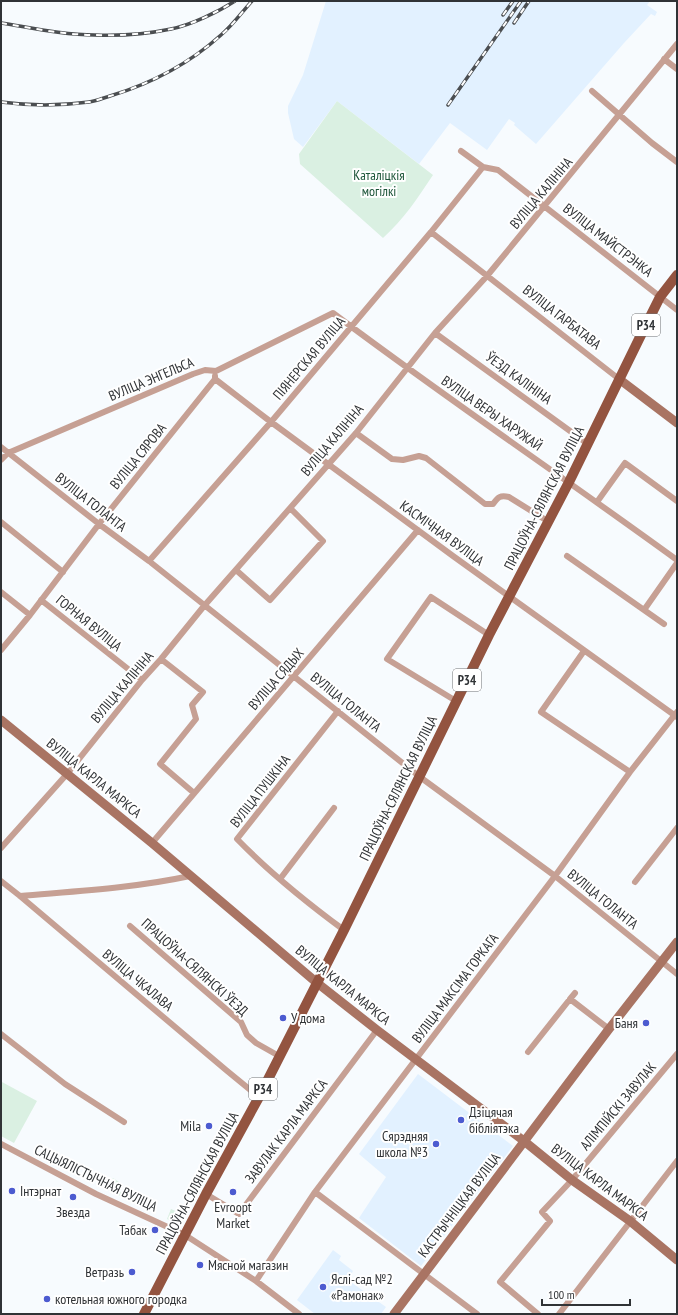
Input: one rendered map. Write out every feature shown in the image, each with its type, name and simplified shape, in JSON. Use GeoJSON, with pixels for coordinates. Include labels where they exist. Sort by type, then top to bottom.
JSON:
{"type":"FeatureCollection","features":[{"type":"Feature","properties":{"kind":"main road","name":"ПРАЦОЎНА-СЯЛЯНСКАЯ ВУЛІЦА"},"geometry":{"type":"LineString","coordinates":[[144,1314],[206,1194],[259,1097],[316,982],[344,930],[489,634],[570,482],[660,297],[677,275]]}},
{"type":"Feature","properties":{"kind":"street","name":"ВУЛІЦА КАЛІНІНА"},"geometry":{"type":"LineString","coordinates":[[1,848],[67,774],[142,680],[204,606],[356,433],[435,333],[487,276],[677,44]]}},
{"type":"Feature","properties":{"kind":"street"},"geometry":{"type":"LineString","coordinates":[[664,60],[677,69]]}},
{"type":"Feature","properties":{"kind":"street"},"geometry":{"type":"LineString","coordinates":[[592,91],[652,143],[677,162]]}},
{"type":"Feature","properties":{"kind":"street","name":"ВУЛІЦА МАЙСТРЭНКА"},"geometry":{"type":"LineString","coordinates":[[461,152],[483,167],[498,170],[677,310]]}},
{"type":"Feature","properties":{"kind":"street","name":"ПІЯНЕРСКАЯ ВУЛІЦА"},"geometry":{"type":"LineString","coordinates":[[149,561],[271,422],[431,232],[483,167]]}},
{"type":"Feature","properties":{"kind":"street","name":"ВУЛІЦА ГАРБАТАВА"},"geometry":{"type":"LineString","coordinates":[[431,232],[677,423]]}},
{"type":"Feature","properties":{"kind":"street","name":"ВУЛІЦА ВЕРЫ ХАРУЖАЙ"},"geometry":{"type":"LineString","coordinates":[[333,313],[407,368],[570,482],[677,560]]}},
{"type":"Feature","properties":{"kind":"street","name":"ВУЛІЦА ЭНГЕЛЬСА"},"geometry":{"type":"LineString","coordinates":[[1,460],[8,452],[194,373],[205,370],[216,371],[333,313]]}},
{"type":"Feature","properties":{"kind":"street","name":"ЎЕЗД КАЛІНІНА"},"geometry":{"type":"LineString","coordinates":[[435,333],[588,444]]}},
{"type":"Feature","properties":{"kind":"street"},"geometry":{"type":"LineString","coordinates":[[215,379],[216,371]]}},
{"type":"Feature","properties":{"kind":"street","name":"КАСМІЧНАЯ ВУЛІЦА"},"geometry":{"type":"LineString","coordinates":[[215,379],[271,422],[584,651],[676,715]]}},
{"type":"Feature","properties":{"kind":"street","name":"ВУЛІЦА СЯРОВА"},"geometry":{"type":"LineString","coordinates":[[1,650],[215,379]]}},
{"type":"Feature","properties":{"kind":"street"},"geometry":{"type":"LineString","coordinates":[[356,433],[392,459],[403,460],[419,456],[426,458],[485,504],[493,504],[497,497],[509,497],[549,522]]}},
{"type":"Feature","properties":{"kind":"street","name":"ВУЛІЦА ГОЛАНТА"},"geometry":{"type":"LineString","coordinates":[[1,448],[149,561],[420,777],[555,876],[677,974]]}},
{"type":"Feature","properties":{"kind":"street"},"geometry":{"type":"LineString","coordinates":[[597,502],[625,463],[677,501]]}},
{"type":"Feature","properties":{"kind":"street"},"geometry":{"type":"LineString","coordinates":[[236,570],[270,600],[323,541],[290,508]]}},
{"type":"Feature","properties":{"kind":"street"},"geometry":{"type":"LineString","coordinates":[[1,522],[63,572]]}},
{"type":"Feature","properties":{"kind":"street","name":"ВУЛІЦА СЯДЫХ"},"geometry":{"type":"LineString","coordinates":[[152,843],[418,530]]}},
{"type":"Feature","properties":{"kind":"street"},"geometry":{"type":"LineString","coordinates":[[567,556],[664,624]]}},
{"type":"Feature","properties":{"kind":"street"},"geometry":{"type":"LineString","coordinates":[[644,610],[677,563]]}},
{"type":"Feature","properties":{"kind":"street"},"geometry":{"type":"LineString","coordinates":[[1,592],[30,615]]}},
{"type":"Feature","properties":{"kind":"street"},"geometry":{"type":"LineString","coordinates":[[456,701],[387,659],[431,597],[489,634]]}},
{"type":"Feature","properties":{"kind":"street","name":"ГОРНАЯ ВУЛІЦА"},"geometry":{"type":"LineString","coordinates":[[41,600],[142,680]]}},
{"type":"Feature","properties":{"kind":"street"},"geometry":{"type":"LineString","coordinates":[[584,651],[541,712],[630,772]]}},
{"type":"Feature","properties":{"kind":"street"},"geometry":{"type":"LineString","coordinates":[[161,659],[203,692],[192,705],[196,719],[160,764],[194,793]]}},
{"type":"Feature","properties":{"kind":"street","name":"ВУЛІЦА ПУШКІНА"},"geometry":{"type":"LineString","coordinates":[[338,711],[237,839],[261,864],[318,911],[344,930]]}},
{"type":"Feature","properties":{"kind":"street","name":"ВУЛІЦА МАКСІМА ГОРКАГА"},"geometry":{"type":"LineString","coordinates":[[256,1281],[315,1192],[555,876],[630,772],[676,715]]}},
{"type":"Feature","properties":{"kind":"street","name":"ВУЛІЦА КАРЛА МАРКСА"},"geometry":{"type":"LineString","coordinates":[[1,720],[152,843],[316,982],[524,1141],[572,1180],[630,1221],[677,1260]]}},
{"type":"Feature","properties":{"kind":"street"},"geometry":{"type":"LineString","coordinates":[[280,880],[334,808]]}},
{"type":"Feature","properties":{"kind":"street"},"geometry":{"type":"LineString","coordinates":[[635,882],[676,831]]}},
{"type":"Feature","properties":{"kind":"street"},"geometry":{"type":"LineString","coordinates":[[20,896],[105,889],[190,876]]}},
{"type":"Feature","properties":{"kind":"street","name":"ВУЛІЦА ЧКАЛАВА"},"geometry":{"type":"LineString","coordinates":[[1,882],[20,896],[220,1066],[259,1097]]}},
{"type":"Feature","properties":{"kind":"street","name":"ПРАЦОЎНА-СЯЛЯНСКІ ЎЕЗД"},"geometry":{"type":"LineString","coordinates":[[130,926],[241,1022],[247,1036],[279,1056]]}},
{"type":"Feature","properties":{"kind":"street","name":"КАСТРЫЧНІЦКАЯ ВУЛІЦА"},"geometry":{"type":"LineString","coordinates":[[394,1314],[609,1029],[677,942]]}},
{"type":"Feature","properties":{"kind":"street"},"geometry":{"type":"LineString","coordinates":[[528,1052],[575,993]]}},
{"type":"Feature","properties":{"kind":"street"},"geometry":{"type":"LineString","coordinates":[[570,999],[609,1029]]}},
{"type":"Feature","properties":{"kind":"street","name":"ЗАВУЛАК КАРЛА МАРКСА"},"geometry":{"type":"LineString","coordinates":[[206,1194],[239,1214],[377,1030]]}},
{"type":"Feature","properties":{"kind":"street"},"geometry":{"type":"LineString","coordinates":[[1,1034],[65,1084],[124,1122]]}},
{"type":"Feature","properties":{"kind":"street","name":"АЛІМПІЙСКІ ЗАВУЛАК"},"geometry":{"type":"LineString","coordinates":[[538,1314],[500,1282],[550,1221],[542,1212],[572,1180],[677,1054]]}},
{"type":"Feature","properties":{"kind":"street","name":"САЦЫЯЛІСТЫЧНАЯ ВУЛІЦА"},"geometry":{"type":"LineString","coordinates":[[1,1144],[96,1194],[185,1235],[256,1281],[299,1314]]}},
{"type":"Feature","properties":{"kind":"street"},"geometry":{"type":"LineString","coordinates":[[559,1314],[677,1161]]}},
{"type":"Feature","properties":{"kind":"street"},"geometry":{"type":"LineString","coordinates":[[315,1192],[425,1273],[477,1314]]}},
{"type":"Feature","properties":{"kind":"shaded area"},"geometry":{"type":"Polygon","coordinates":[[[326,1],[650,1],[647,5],[657,12],[655,16],[651,14],[624,43],[536,144],[509,119],[487,150],[450,123],[419,164],[337,101],[303,147],[294,139],[288,113],[288,106],[303,75],[326,1]]]}},
{"type":"Feature","properties":{"kind":"shaded area"},"geometry":{"type":"Polygon","coordinates":[[[418,1074],[513,1146],[421,1266],[359,1218],[386,1177],[359,1154],[418,1074]]]}},
{"type":"Feature","properties":{"kind":"shaded area"},"geometry":{"type":"Polygon","coordinates":[[[333,1250],[341,1256],[339,1260],[353,1271],[348,1280],[386,1307],[381,1314],[315,1314],[297,1300],[333,1250]]]}},
{"type":"Feature","properties":{"kind":"green space","name":"Каталіцкія могілкі"},"geometry":{"type":"Polygon","coordinates":[[[337,101],[433,175],[404,216],[383,238],[300,164],[299,154],[337,101]]]}},
{"type":"Feature","properties":{"kind":"green space"},"geometry":{"type":"Polygon","coordinates":[[[2,1082],[37,1101],[14,1143],[1,1136],[2,1082]]]}},
{"type":"Feature","properties":{"kind":"green space"},"geometry":{"type":"Polygon","coordinates":[[[113,1178],[119,1182],[115,1189],[136,1199],[134,1203],[108,1190],[113,1178]]]}},
{"type":"Feature","properties":{"kind":"green space"},"geometry":{"type":"Polygon","coordinates":[[[146,1197],[155,1202],[151,1210],[141,1206],[146,1197]]]}},
{"type":"Feature","properties":{"kind":"green space"},"geometry":{"type":"Polygon","coordinates":[[[171,1209],[180,1213],[175,1223],[167,1219],[171,1209]]]}},
{"type":"Feature","properties":{"kind":"railway"},"geometry":{"type":"LineString","coordinates":[[1,23],[83,35],[143,33],[171,29],[196,21],[213,14],[235,1]]}},
{"type":"Feature","properties":{"kind":"railway"},"geometry":{"type":"LineString","coordinates":[[1,102],[45,105],[89,102],[125,91],[155,79],[169,72],[209,45],[230,27],[252,1]]}},
{"type":"Feature","properties":{"kind":"railway"},"geometry":{"type":"LineString","coordinates":[[503,15],[513,1]]}},
{"type":"Feature","properties":{"kind":"railway"},"geometry":{"type":"LineString","coordinates":[[448,105],[521,1]]}},
{"type":"Feature","properties":{"kind":"railway"},"geometry":{"type":"LineString","coordinates":[[514,23],[529,1]]}},
{"type":"Feature","properties":{"kind":"place","name":"У дома"},"geometry":{"type":"Point","coordinates":[283,1018]}},
{"type":"Feature","properties":{"kind":"place","name":"Баня"},"geometry":{"type":"Point","coordinates":[646,1023]}},
{"type":"Feature","properties":{"kind":"place","name":"Дзіцячая бібліятэка"},"geometry":{"type":"Point","coordinates":[461,1120]}},
{"type":"Feature","properties":{"kind":"place","name":"Mila"},"geometry":{"type":"Point","coordinates":[209,1126]}},
{"type":"Feature","properties":{"kind":"place","name":"Сярэдняя школа №3"},"geometry":{"type":"Point","coordinates":[436,1144]}},
{"type":"Feature","properties":{"kind":"place","name":"Інтэрнат"},"geometry":{"type":"Point","coordinates":[12,1191]}},
{"type":"Feature","properties":{"kind":"place","name":"Evroopt Market"},"geometry":{"type":"Point","coordinates":[233,1192]}},
{"type":"Feature","properties":{"kind":"place","name":"Звезда"},"geometry":{"type":"Point","coordinates":[73,1197]}},
{"type":"Feature","properties":{"kind":"place","name":"Табак"},"geometry":{"type":"Point","coordinates":[155,1230]}},
{"type":"Feature","properties":{"kind":"place","name":"Мясной магазин"},"geometry":{"type":"Point","coordinates":[200,1265]}},
{"type":"Feature","properties":{"kind":"place","name":"Ветразь"},"geometry":{"type":"Point","coordinates":[132,1272]}},
{"type":"Feature","properties":{"kind":"place","name":"Яслі-сад №2 «Рамонак»"},"geometry":{"type":"Point","coordinates":[323,1287]}},
{"type":"Feature","properties":{"kind":"place","name":"котельная южного городка"},"geometry":{"type":"Point","coordinates":[47,1299]}}]}
